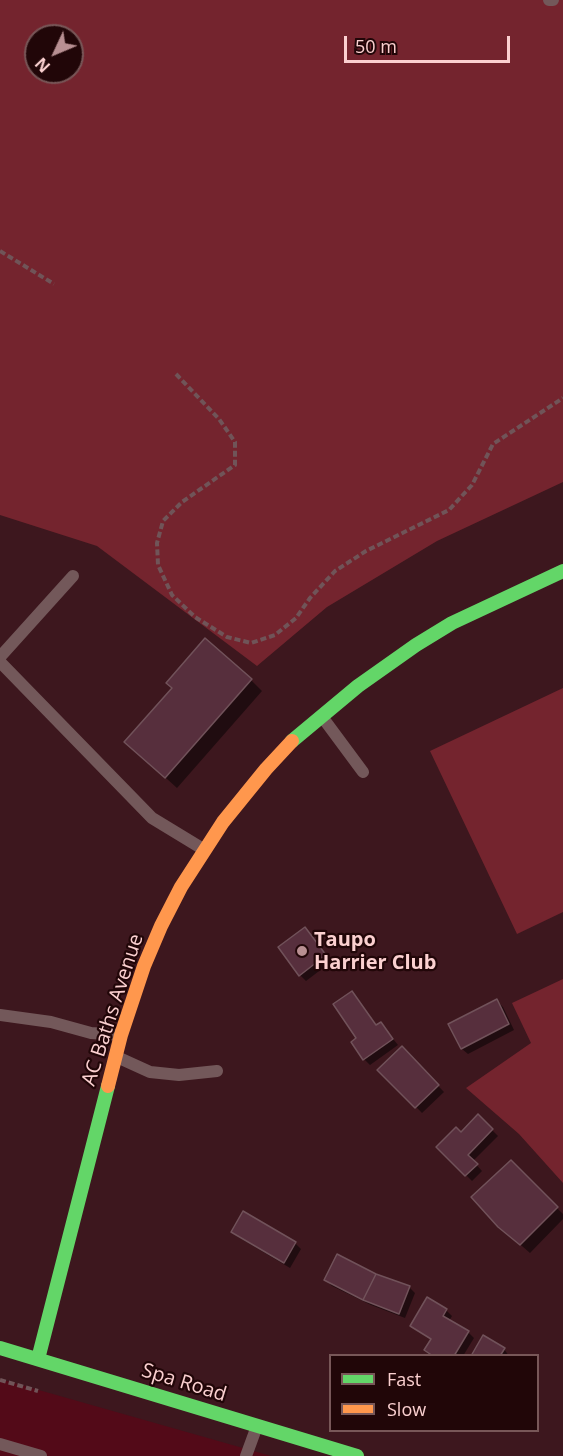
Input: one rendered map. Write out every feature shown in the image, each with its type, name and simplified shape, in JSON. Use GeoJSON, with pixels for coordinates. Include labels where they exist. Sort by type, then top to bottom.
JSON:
{"type":"FeatureCollection","features":[{"type":"Feature","properties":{"kind":"street","name":"AC Baths Avenue"},"geometry":{"type":"LineString","coordinates":[[38,1359],[121,1035],[144,966],[161,926],[181,886],[204,850],[223,822],[266,769],[295,738],[358,686],[416,645],[452,624],[563,571]]}},
{"type":"Feature","properties":{"kind":"street","name":"Spa Road"},"geometry":{"type":"LineString","coordinates":[[0,1348],[258,1425],[317,1451],[357,1456]]}},
{"type":"Feature","properties":{"kind":"lane"},"geometry":{"type":"LineString","coordinates":[[0,657],[73,576]]}},
{"type":"Feature","properties":{"kind":"lane"},"geometry":{"type":"LineString","coordinates":[[0,662],[152,818],[204,850]]}},
{"type":"Feature","properties":{"kind":"lane"},"geometry":{"type":"LineString","coordinates":[[321,715],[363,772]]}},
{"type":"Feature","properties":{"kind":"lane"},"geometry":{"type":"LineString","coordinates":[[0,1016],[51,1022],[91,1033],[121,1035]]}},
{"type":"Feature","properties":{"kind":"lane"},"geometry":{"type":"LineString","coordinates":[[116,1057],[150,1072],[179,1075],[217,1071]]}},
{"type":"Feature","properties":{"kind":"lane"},"geometry":{"type":"LineString","coordinates":[[246,1456],[258,1425]]}},
{"type":"Feature","properties":{"kind":"lane"},"geometry":{"type":"LineString","coordinates":[[0,1444],[41,1456]]}},
{"type":"Feature","properties":{"kind":"path"},"geometry":{"type":"LineString","coordinates":[[0,251],[54,284]]}},
{"type":"Feature","properties":{"kind":"path"},"geometry":{"type":"LineString","coordinates":[[176,374],[219,419],[235,442],[235,465],[182,502],[164,521],[157,543],[158,565],[172,595],[195,617],[227,637],[251,643],[275,635],[296,618],[310,597],[335,571],[366,551],[449,510],[472,485],[494,444],[563,398]]}},
{"type":"Feature","properties":{"kind":"shaded area"},"geometry":{"type":"Polygon","coordinates":[[[0,0],[563,0],[563,482],[437,541],[327,607],[257,666],[97,546],[0,515],[0,0]]]}},
{"type":"Feature","properties":{"kind":"shaded area"},"geometry":{"type":"Polygon","coordinates":[[[563,688],[563,912],[517,934],[430,751],[563,688]]]}},
{"type":"Feature","properties":{"kind":"shaded area"},"geometry":{"type":"Polygon","coordinates":[[[563,979],[563,1183],[519,1134],[466,1088],[531,1043],[512,1003],[563,979]]]}},
{"type":"Feature","properties":{"kind":"shaded area"},"geometry":{"type":"Polygon","coordinates":[[[0,1379],[271,1456],[0,1456],[0,1379]]]}},
{"type":"Feature","properties":{"kind":"building"},"geometry":{"type":"Polygon","coordinates":[[[205,638],[252,679],[165,778],[124,742],[172,688],[166,683],[205,638]]]}},
{"type":"Feature","properties":{"kind":"building","name":"Taupo Harrier Club"},"geometry":{"type":"Polygon","coordinates":[[[305,927],[326,955],[299,976],[278,947],[305,927]]]}},
{"type":"Feature","properties":{"kind":"building"},"geometry":{"type":"Polygon","coordinates":[[[352,991],[376,1025],[381,1022],[393,1039],[363,1060],[351,1042],[356,1038],[333,1004],[352,991]]]}},
{"type":"Feature","properties":{"kind":"building"},"geometry":{"type":"Polygon","coordinates":[[[497,999],[509,1024],[461,1049],[448,1024],[497,999]]]}},
{"type":"Feature","properties":{"kind":"building"},"geometry":{"type":"Polygon","coordinates":[[[402,1046],[439,1085],[415,1108],[377,1070],[402,1046]]]}},
{"type":"Feature","properties":{"kind":"building"},"geometry":{"type":"Polygon","coordinates":[[[478,1114],[493,1129],[468,1155],[478,1164],[465,1176],[436,1147],[456,1127],[461,1132],[478,1114]]]}},
{"type":"Feature","properties":{"kind":"building"},"geometry":{"type":"Polygon","coordinates":[[[511,1160],[558,1207],[520,1245],[498,1227],[471,1197],[511,1160]]]}},
{"type":"Feature","properties":{"kind":"building"},"geometry":{"type":"Polygon","coordinates":[[[243,1211],[296,1242],[284,1263],[231,1232],[243,1211]]]}},
{"type":"Feature","properties":{"kind":"building"},"geometry":{"type":"Polygon","coordinates":[[[337,1254],[376,1274],[363,1300],[324,1280],[337,1254]]]}},
{"type":"Feature","properties":{"kind":"building"},"geometry":{"type":"Polygon","coordinates":[[[376,1274],[410,1286],[399,1314],[363,1300],[376,1274]]]}},
{"type":"Feature","properties":{"kind":"building"},"geometry":{"type":"Polygon","coordinates":[[[427,1297],[447,1309],[443,1316],[469,1331],[455,1354],[430,1354],[424,1350],[431,1339],[410,1326],[427,1297]]]}},
{"type":"Feature","properties":{"kind":"building"},"geometry":{"type":"Polygon","coordinates":[[[483,1335],[505,1348],[501,1354],[472,1354],[483,1335]]]}},
{"type":"Feature","properties":{"kind":"traffic: fast"},"geometry":{"type":"LineString","coordinates":[[292,741],[358,686],[416,645],[452,623],[563,571]]}},
{"type":"Feature","properties":{"kind":"traffic: fast"},"geometry":{"type":"LineString","coordinates":[[38,1359],[108,1086]]}},
{"type":"Feature","properties":{"kind":"traffic: fast"},"geometry":{"type":"LineString","coordinates":[[0,1348],[357,1456]]}},
{"type":"Feature","properties":{"kind":"traffic: slow"},"geometry":{"type":"LineString","coordinates":[[108,1086],[121,1035],[144,966],[181,887],[223,822],[292,741]]}},
{"type":"Feature","properties":{"kind":"place","name":"Taupo Harrier Club"},"geometry":{"type":"Point","coordinates":[302,951]}}]}
